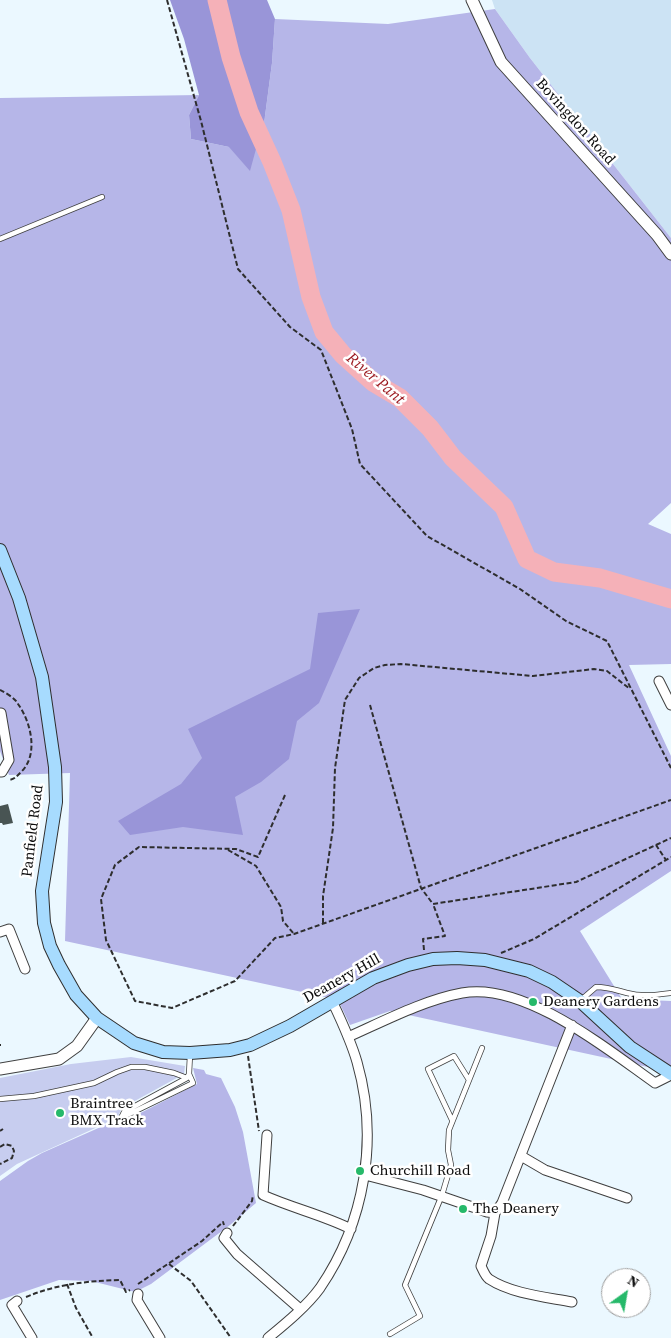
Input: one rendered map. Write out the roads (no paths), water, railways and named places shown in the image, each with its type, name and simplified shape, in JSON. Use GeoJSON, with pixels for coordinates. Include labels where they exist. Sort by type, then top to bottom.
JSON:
{"type":"FeatureCollection","features":[{"type":"Feature","properties":{"kind":"main road","name":"Panfield Road"},"geometry":{"type":"LineString","coordinates":[[0,550],[19,598],[42,677],[55,767],[56,802],[42,890],[44,923],[50,946],[59,966],[76,995],[97,1018]]}},
{"type":"Feature","properties":{"kind":"main road","name":"Deanery Hill"},"geometry":{"type":"LineString","coordinates":[[97,1018],[134,1043],[164,1052],[190,1053],[230,1050],[246,1046],[290,1026],[387,972],[408,964],[457,958],[485,960],[506,965],[552,982],[580,1001],[630,1047],[671,1075]]}},
{"type":"Feature","properties":{"kind":"street","name":"Bovingdon Road"},"geometry":{"type":"LineString","coordinates":[[472,0],[501,62],[657,235],[671,254]]}},
{"type":"Feature","properties":{"kind":"street"},"geometry":{"type":"LineString","coordinates":[[659,681],[671,705]]}},
{"type":"Feature","properties":{"kind":"street"},"geometry":{"type":"LineString","coordinates":[[0,772],[2,772],[9,760],[1,712]]}},
{"type":"Feature","properties":{"kind":"street"},"geometry":{"type":"LineString","coordinates":[[0,932],[9,929],[26,969]]}},
{"type":"Feature","properties":{"kind":"street","name":"Deanery Hill"},"geometry":{"type":"LineString","coordinates":[[348,1036],[430,1003],[464,992],[488,992],[510,996],[572,1025],[655,1083],[671,1075]]}},
{"type":"Feature","properties":{"kind":"street"},"geometry":{"type":"LineString","coordinates":[[268,1338],[284,1325],[319,1289],[344,1244],[360,1202],[365,1175],[368,1132],[367,1111],[358,1064],[333,1002]]}},
{"type":"Feature","properties":{"kind":"street"},"geometry":{"type":"LineString","coordinates":[[0,1069],[59,1059],[77,1046],[97,1018]]}},
{"type":"Feature","properties":{"kind":"street"},"geometry":{"type":"LineString","coordinates":[[572,1025],[502,1204],[495,1213],[491,1236],[480,1266],[487,1278],[526,1294],[572,1302]]}},
{"type":"Feature","properties":{"kind":"street"},"geometry":{"type":"LineString","coordinates":[[262,1136],[262,1198],[333,1220],[351,1229]]}},
{"type":"Feature","properties":{"kind":"street"},"geometry":{"type":"LineString","coordinates":[[521,1156],[554,1174],[627,1198]]}},
{"type":"Feature","properties":{"kind":"street"},"geometry":{"type":"LineString","coordinates":[[365,1175],[442,1195],[487,1212],[495,1213]]}},
{"type":"Feature","properties":{"kind":"street"},"geometry":{"type":"LineString","coordinates":[[224,1237],[237,1254],[300,1309]]}},
{"type":"Feature","properties":{"kind":"street"},"geometry":{"type":"LineString","coordinates":[[135,1290],[136,1300],[160,1338]]}},
{"type":"Feature","properties":{"kind":"street"},"geometry":{"type":"LineString","coordinates":[[12,1304],[32,1338]]}},
{"type":"Feature","properties":{"kind":"lane"},"geometry":{"type":"LineString","coordinates":[[0,239],[102,197]]}},
{"type":"Feature","properties":{"kind":"lane"},"geometry":{"type":"LineString","coordinates":[[580,1001],[596,987],[609,987],[627,993],[649,996],[671,993]]}},
{"type":"Feature","properties":{"kind":"lane"},"geometry":{"type":"LineString","coordinates":[[390,1334],[420,1316],[404,1285],[442,1195],[451,1165],[448,1143],[449,1130],[482,1048]]}},
{"type":"Feature","properties":{"kind":"lane"},"geometry":{"type":"LineString","coordinates":[[188,1076],[124,1112],[121,1118],[193,1083],[188,1076],[190,1053]]}},
{"type":"Feature","properties":{"kind":"lane"},"geometry":{"type":"LineString","coordinates":[[452,1120],[428,1069],[454,1056],[469,1080]]}},
{"type":"Feature","properties":{"kind":"lane"},"geometry":{"type":"LineString","coordinates":[[0,1099],[34,1096],[94,1083],[117,1072],[131,1068],[145,1067],[188,1076]]}},
{"type":"Feature","properties":{"kind":"waterway","name":"River Pant"},"geometry":{"type":"LineString","coordinates":[[217,0],[231,57],[249,112],[291,210],[311,297],[324,332],[343,355],[373,382],[400,398],[430,428],[453,458],[504,507],[527,559],[554,572],[600,578],[671,599]]}},
{"type":"Feature","properties":{"kind":"place","name":"Deanery Gardens"},"geometry":{"type":"Point","coordinates":[533,1002]}},
{"type":"Feature","properties":{"kind":"place","name":"Braintree BMX Track"},"geometry":{"type":"Point","coordinates":[60,1113]}},
{"type":"Feature","properties":{"kind":"place","name":"Churchill Road"},"geometry":{"type":"Point","coordinates":[360,1171]}},
{"type":"Feature","properties":{"kind":"place","name":"The Deanery"},"geometry":{"type":"Point","coordinates":[463,1209]}}]}
